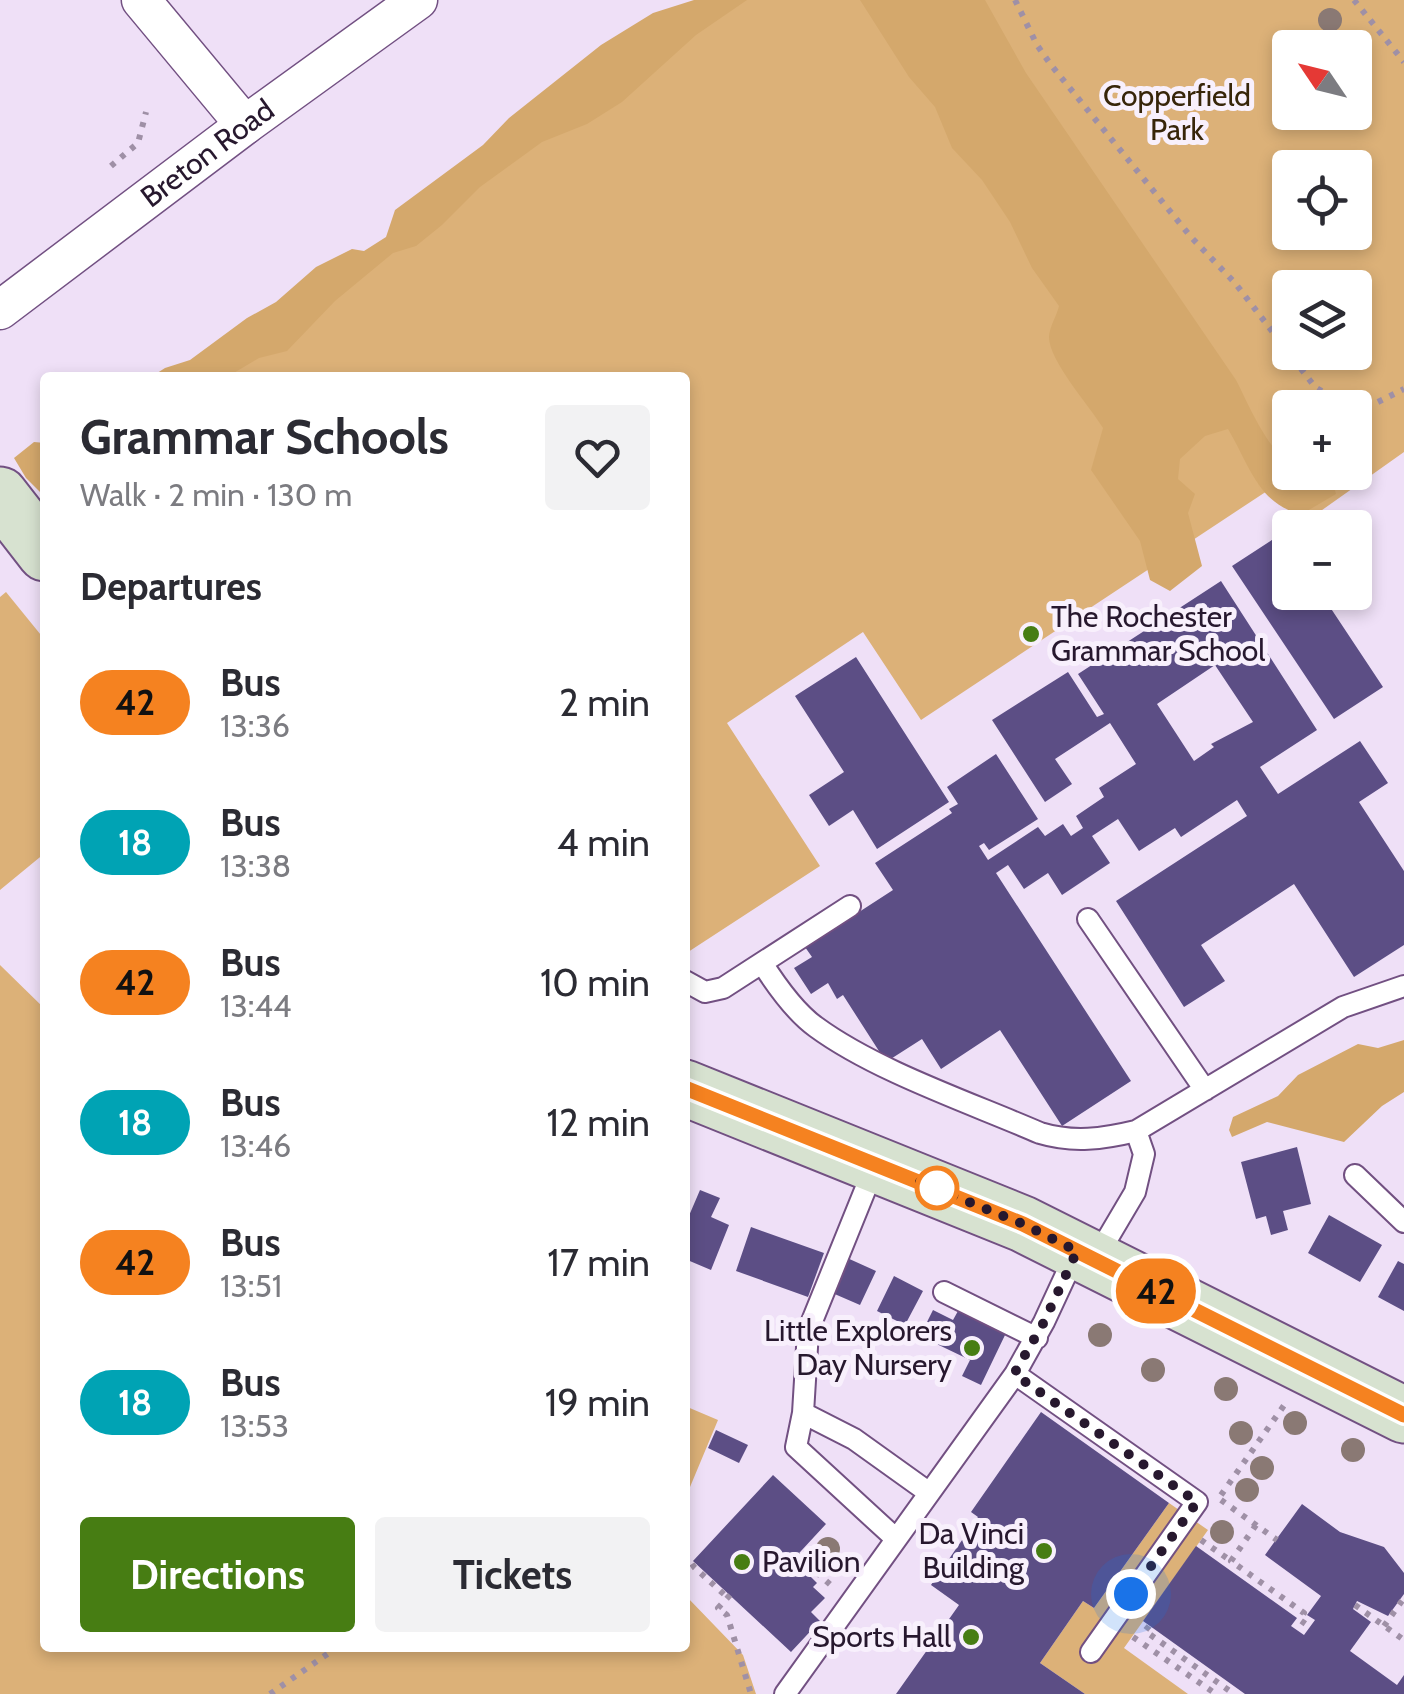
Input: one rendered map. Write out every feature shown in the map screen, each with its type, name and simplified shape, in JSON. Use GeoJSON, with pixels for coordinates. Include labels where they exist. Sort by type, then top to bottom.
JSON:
{"type":"FeatureCollection","features":[{"type":"Feature","properties":{"kind":"main road"},"geometry":{"type":"LineString","coordinates":[[0,495],[40,547]]}},
{"type":"Feature","properties":{"kind":"main road"},"geometry":{"type":"LineString","coordinates":[[690,1090],[974,1202],[1404,1415]]}},
{"type":"Feature","properties":{"kind":"street"},"geometry":{"type":"LineString","coordinates":[[142,0],[245,125]]}},
{"type":"Feature","properties":{"kind":"street","name":"Breton Road"},"geometry":{"type":"LineString","coordinates":[[0,310],[418,0]]}},
{"type":"Feature","properties":{"kind":"lane"},"geometry":{"type":"LineString","coordinates":[[690,984],[705,992],[722,988],[850,906]]}},
{"type":"Feature","properties":{"kind":"lane"},"geometry":{"type":"LineString","coordinates":[[1088,920],[1204,1090]]}},
{"type":"Feature","properties":{"kind":"lane"},"geometry":{"type":"LineString","coordinates":[[762,963],[813,1025],[854,1051],[1050,1136],[1102,1139],[1136,1131],[1343,1006],[1404,986]]}},
{"type":"Feature","properties":{"kind":"lane"},"geometry":{"type":"LineString","coordinates":[[785,1694],[1014,1374],[1086,1255],[1135,1192],[1144,1154],[1136,1131]]}},
{"type":"Feature","properties":{"kind":"lane"},"geometry":{"type":"LineString","coordinates":[[876,1164],[808,1331],[803,1413],[796,1447],[895,1538]]}},
{"type":"Feature","properties":{"kind":"lane"},"geometry":{"type":"LineString","coordinates":[[1355,1175],[1404,1222]]}},
{"type":"Feature","properties":{"kind":"lane"},"geometry":{"type":"LineString","coordinates":[[944,1292],[1036,1338]]}},
{"type":"Feature","properties":{"kind":"lane"},"geometry":{"type":"LineString","coordinates":[[1014,1374],[1197,1502],[1091,1652]]}},
{"type":"Feature","properties":{"kind":"lane"},"geometry":{"type":"LineString","coordinates":[[803,1413],[854,1439],[928,1492]]}},
{"type":"Feature","properties":{"kind":"path"},"geometry":{"type":"LineString","coordinates":[[1015,0],[1037,45],[1052,65],[1190,237],[1235,283],[1315,387],[1340,402],[1358,405],[1374,404],[1404,388]]}},
{"type":"Feature","properties":{"kind":"path"},"geometry":{"type":"LineString","coordinates":[[1354,0],[1404,62]]}},
{"type":"Feature","properties":{"kind":"path"},"geometry":{"type":"LineString","coordinates":[[111,166],[138,144],[146,112]]}},
{"type":"Feature","properties":{"kind":"path"},"geometry":{"type":"LineString","coordinates":[[1209,1512],[1285,1404]]}},
{"type":"Feature","properties":{"kind":"path"},"geometry":{"type":"LineString","coordinates":[[1218,1498],[1277,1540]]}},
{"type":"Feature","properties":{"kind":"path"},"geometry":{"type":"LineString","coordinates":[[1230,1561],[1256,1525]]}},
{"type":"Feature","properties":{"kind":"path"},"geometry":{"type":"LineString","coordinates":[[1206,1546],[1304,1613],[1300,1620],[1310,1627]]}},
{"type":"Feature","properties":{"kind":"path"},"geometry":{"type":"LineString","coordinates":[[797,1556],[832,1588],[842,1578]]}},
{"type":"Feature","properties":{"kind":"path"},"geometry":{"type":"LineString","coordinates":[[690,1561],[728,1596],[718,1608],[727,1616],[751,1694]]}},
{"type":"Feature","properties":{"kind":"path"},"geometry":{"type":"LineString","coordinates":[[1384,1626],[1404,1598]]}},
{"type":"Feature","properties":{"kind":"path"},"geometry":{"type":"LineString","coordinates":[[1355,1604],[1404,1640]]}},
{"type":"Feature","properties":{"kind":"path"},"geometry":{"type":"LineString","coordinates":[[1149,1626],[1145,1632],[1231,1691]]}},
{"type":"Feature","properties":{"kind":"path"},"geometry":{"type":"LineString","coordinates":[[1133,1637],[1212,1694]]}},
{"type":"Feature","properties":{"kind":"path"},"geometry":{"type":"LineString","coordinates":[[270,1694],[330,1652]]}},
{"type":"Feature","properties":{"kind":"green space"},"geometry":{"type":"Polygon","coordinates":[[[724,0],[938,0],[1272,479],[1272,488],[921,720],[863,632],[727,723],[820,866],[690,951],[690,372],[207,372],[724,0]]]}},
{"type":"Feature","properties":{"kind":"green space","name":"Copperfield Park"},"geometry":{"type":"Polygon","coordinates":[[[969,0],[1404,0],[1404,452],[1372,475],[1372,390],[1272,390],[1272,465],[969,0]]]}},
{"type":"Feature","properties":{"kind":"green space","name":"Copperfield Park"},"geometry":{"type":"Polygon","coordinates":[[[1288,490],[1350,490],[1322,510],[1301,510],[1288,490]]]}},
{"type":"Feature","properties":{"kind":"green space"},"geometry":{"type":"Polygon","coordinates":[[[6,592],[40,634],[40,857],[0,890],[0,597],[6,592]]]}},
{"type":"Feature","properties":{"kind":"green space"},"geometry":{"type":"Polygon","coordinates":[[[0,965],[40,1004],[40,1652],[690,1652],[690,1600],[743,1655],[756,1694],[0,1694],[0,965]]]}},
{"type":"Feature","properties":{"kind":"green space"},"geometry":{"type":"Polygon","coordinates":[[[690,1408],[718,1420],[690,1487],[690,1408]]]}},
{"type":"Feature","properties":{"kind":"green space"},"geometry":{"type":"Polygon","coordinates":[[[1169,1503],[1208,1530],[1124,1648],[1188,1694],[1085,1694],[1040,1663],[1083,1601],[1094,1608],[1169,1503]]]}},
{"type":"Feature","properties":{"kind":"shaded area"},"geometry":{"type":"Polygon","coordinates":[[[694,0],[747,0],[696,35],[622,102],[587,124],[542,142],[480,187],[416,246],[393,253],[335,301],[287,351],[259,358],[235,372],[159,372],[190,360],[276,302],[316,267],[352,249],[364,251],[386,237],[395,210],[483,145],[509,118],[601,45],[653,13],[694,0]]]}},
{"type":"Feature","properties":{"kind":"shaded area"},"geometry":{"type":"Polygon","coordinates":[[[860,0],[985,0],[1026,73],[1236,380],[1272,444],[1272,490],[1335,490],[1336,494],[1309,510],[1287,509],[1265,493],[1228,429],[1205,436],[1180,459],[1178,479],[1195,494],[1188,513],[1202,566],[1170,591],[1150,580],[1140,541],[1091,470],[1103,428],[1062,370],[1051,347],[1049,333],[1059,306],[1032,268],[1010,222],[982,180],[952,148],[935,107],[909,77],[860,0]]]}},
{"type":"Feature","properties":{"kind":"shaded area"},"geometry":{"type":"Polygon","coordinates":[[[34,442],[40,443],[40,492],[26,478],[14,458],[34,442]]]}},
{"type":"Feature","properties":{"kind":"shaded area"},"geometry":{"type":"Polygon","coordinates":[[[1404,1040],[1404,1092],[1382,1106],[1344,1142],[1267,1122],[1232,1137],[1229,1130],[1233,1117],[1278,1096],[1298,1075],[1358,1044],[1378,1048],[1404,1040]]]}},
{"type":"Feature","properties":{"kind":"building"},"geometry":{"type":"Polygon","coordinates":[[[1272,540],[1272,610],[1332,610],[1383,687],[1334,719],[1232,566],[1272,540]]]}},
{"type":"Feature","properties":{"kind":"building"},"geometry":{"type":"Polygon","coordinates":[[[1221,581],[1317,730],[1260,767],[1278,794],[1360,741],[1388,783],[1359,802],[1404,871],[1404,945],[1354,977],[1294,884],[1201,945],[1225,981],[1184,1007],[1116,901],[1247,816],[1237,800],[1181,837],[1175,828],[1139,851],[1118,819],[1092,836],[1110,863],[1062,895],[1048,873],[1024,889],[1008,865],[996,873],[1131,1081],[1062,1126],[1000,1030],[941,1069],[922,1039],[886,1062],[843,995],[837,999],[828,983],[811,994],[794,968],[812,957],[805,947],[893,890],[875,863],[952,813],[949,809],[958,804],[947,787],[996,754],[1038,819],[989,850],[984,843],[979,846],[988,860],[1038,827],[1045,836],[1063,824],[1071,836],[1083,828],[1076,816],[1104,797],[1099,788],[1136,764],[1110,723],[1055,759],[1072,784],[1045,802],[992,720],[1068,672],[1097,717],[1104,714],[1078,674],[1221,581]],[[1215,665],[1157,704],[1194,761],[1214,747],[1211,744],[1253,722],[1215,665]]]}},
{"type":"Feature","properties":{"kind":"building"},"geometry":{"type":"Polygon","coordinates":[[[856,657],[949,802],[877,849],[853,810],[829,826],[809,795],[844,772],[795,696],[856,657]]]}},
{"type":"Feature","properties":{"kind":"building"},"geometry":{"type":"Polygon","coordinates":[[[1297,1147],[1311,1204],[1283,1211],[1288,1230],[1271,1235],[1266,1216],[1256,1219],[1241,1162],[1297,1147]]]}},
{"type":"Feature","properties":{"kind":"building"},"geometry":{"type":"Polygon","coordinates":[[[700,1190],[720,1198],[711,1217],[729,1225],[711,1270],[690,1261],[690,1213],[700,1190]]]}},
{"type":"Feature","properties":{"kind":"building"},"geometry":{"type":"Polygon","coordinates":[[[1329,1215],[1382,1245],[1360,1282],[1308,1253],[1329,1215]]]}},
{"type":"Feature","properties":{"kind":"building"},"geometry":{"type":"Polygon","coordinates":[[[751,1227],[824,1253],[808,1297],[736,1271],[751,1227]]]}},
{"type":"Feature","properties":{"kind":"building"},"geometry":{"type":"Polygon","coordinates":[[[845,1257],[876,1271],[860,1305],[830,1292],[845,1257]]]}},
{"type":"Feature","properties":{"kind":"building"},"geometry":{"type":"Polygon","coordinates":[[[1398,1261],[1404,1264],[1404,1311],[1378,1297],[1398,1261]]]}},
{"type":"Feature","properties":{"kind":"building"},"geometry":{"type":"Polygon","coordinates":[[[894,1276],[923,1291],[905,1325],[877,1311],[894,1276]]]}},
{"type":"Feature","properties":{"kind":"building","name":"Little Explorers Day Nursery"},"geometry":{"type":"Polygon","coordinates":[[[933,1310],[953,1320],[958,1311],[1006,1333],[981,1385],[962,1376],[970,1360],[920,1336],[933,1310]]]}},
{"type":"Feature","properties":{"kind":"building","name":"Da Vinci Building"},"geometry":{"type":"Polygon","coordinates":[[[1041,1412],[1169,1503],[1094,1608],[1083,1601],[1040,1663],[1085,1694],[896,1694],[959,1605],[931,1585],[978,1517],[971,1512],[1041,1412]]]}},
{"type":"Feature","properties":{"kind":"building"},"geometry":{"type":"Polygon","coordinates":[[[716,1430],[748,1445],[739,1463],[708,1448],[716,1430]]]}},
{"type":"Feature","properties":{"kind":"building","name":"Pavilion"},"geometry":{"type":"Polygon","coordinates":[[[773,1475],[826,1524],[789,1564],[802,1575],[805,1571],[817,1583],[813,1587],[825,1598],[811,1612],[820,1621],[791,1652],[693,1561],[773,1475]]]}},
{"type":"Feature","properties":{"kind":"building"},"geometry":{"type":"Polygon","coordinates":[[[1302,1504],[1340,1532],[1384,1547],[1404,1573],[1404,1594],[1388,1616],[1357,1601],[1353,1609],[1371,1622],[1350,1651],[1397,1685],[1404,1675],[1404,1694],[1245,1694],[1143,1621],[1196,1546],[1297,1618],[1291,1626],[1304,1635],[1315,1620],[1307,1615],[1321,1596],[1265,1555],[1302,1504]]]}},
{"type":"Feature","properties":{"kind":"bus line","name":"42"},"geometry":{"type":"LineString","coordinates":[[690,1090],[1023,1224],[1404,1415]]}},
{"type":"Feature","properties":{"kind":"place","name":"The Rochester Grammar School"},"geometry":{"type":"Point","coordinates":[1031,634]}},
{"type":"Feature","properties":{"kind":"place","name":"Little Explorers Day Nursery"},"geometry":{"type":"Point","coordinates":[972,1348]}},
{"type":"Feature","properties":{"kind":"place","name":"Da Vinci Building"},"geometry":{"type":"Point","coordinates":[1044,1551]}},
{"type":"Feature","properties":{"kind":"place","name":"Pavilion"},"geometry":{"type":"Point","coordinates":[742,1562]}},
{"type":"Feature","properties":{"kind":"place","name":"Sports Hall"},"geometry":{"type":"Point","coordinates":[971,1637]}},
{"type":"Feature","properties":{"kind":"route"},"geometry":{"type":"LineString","coordinates":[[937,1188],[920,1182],[1077,1251],[1036,1338],[1014,1374],[1197,1502],[1131,1594]]}}]}
